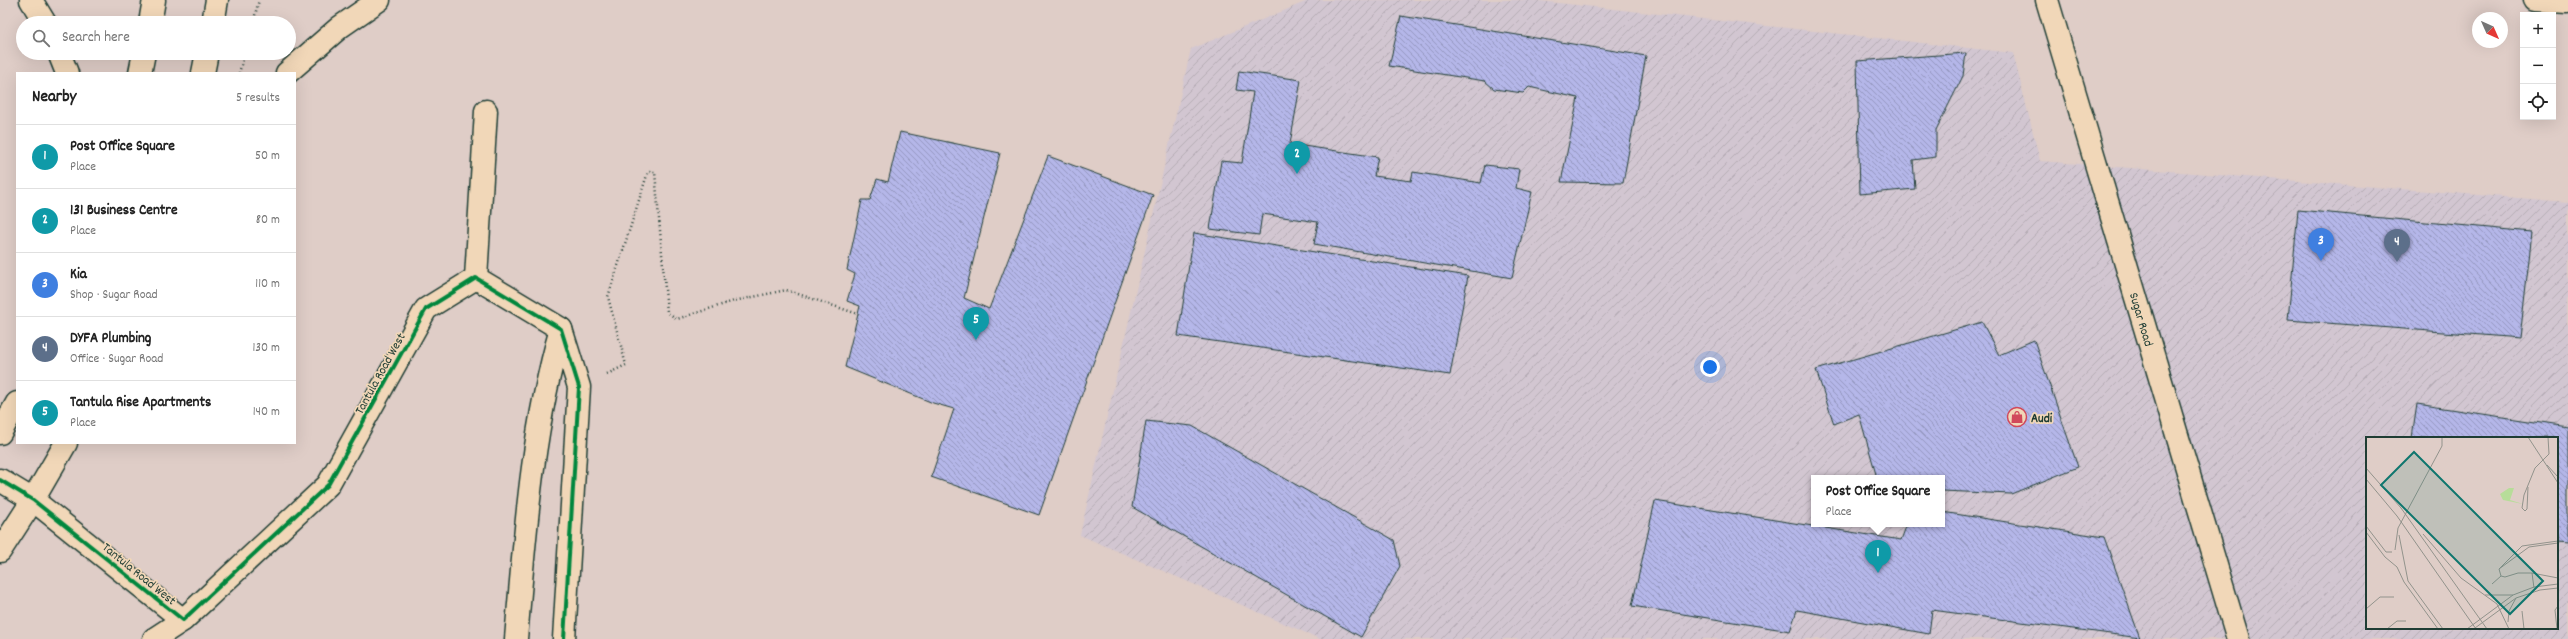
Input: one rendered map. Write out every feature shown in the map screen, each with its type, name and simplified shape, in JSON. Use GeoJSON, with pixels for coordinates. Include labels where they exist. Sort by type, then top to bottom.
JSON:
{"type":"FeatureCollection","features":[{"type":"Feature","properties":{"kind":"main road"},"geometry":{"type":"LineString","coordinates":[[32,0],[41,16]]}},
{"type":"Feature","properties":{"kind":"main road"},"geometry":{"type":"LineString","coordinates":[[151,16],[154,0]]}},
{"type":"Feature","properties":{"kind":"main road"},"geometry":{"type":"LineString","coordinates":[[214,16],[217,0]]}},
{"type":"Feature","properties":{"kind":"main road"},"geometry":{"type":"LineString","coordinates":[[289,72],[340,27],[380,0]]}},
{"type":"Feature","properties":{"kind":"main road","name":"Sugar Road"},"geometry":{"type":"LineString","coordinates":[[2047,0],[2238,639]]}},
{"type":"Feature","properties":{"kind":"main road"},"geometry":{"type":"LineString","coordinates":[[2535,0],[2568,2]]}},
{"type":"Feature","properties":{"kind":"main road"},"geometry":{"type":"LineString","coordinates":[[62,60],[67,72]]}},
{"type":"Feature","properties":{"kind":"main road"},"geometry":{"type":"LineString","coordinates":[[140,72],[143,60]]}},
{"type":"Feature","properties":{"kind":"main road"},"geometry":{"type":"LineString","coordinates":[[203,72],[206,60]]}},
{"type":"Feature","properties":{"kind":"main road"},"geometry":{"type":"LineString","coordinates":[[486,111],[476,278],[561,328],[579,387],[564,639]]}},
{"type":"Feature","properties":{"kind":"main road","name":"Tantula Road West"},"geometry":{"type":"LineString","coordinates":[[154,639],[183,620],[328,485],[426,309],[476,278]]}},
{"type":"Feature","properties":{"kind":"main road"},"geometry":{"type":"LineString","coordinates":[[516,639],[528,511],[547,375],[561,328]]}},
{"type":"Feature","properties":{"kind":"main road"},"geometry":{"type":"LineString","coordinates":[[0,434],[16,405]]}},
{"type":"Feature","properties":{"kind":"main road"},"geometry":{"type":"LineString","coordinates":[[0,551],[33,500],[65,444]]}},
{"type":"Feature","properties":{"kind":"main road","name":"Tantula Road West"},"geometry":{"type":"LineString","coordinates":[[0,480],[33,500],[183,620]]}},
{"type":"Feature","properties":{"kind":"path"},"geometry":{"type":"LineString","coordinates":[[255,16],[259,0]]}},
{"type":"Feature","properties":{"kind":"path"},"geometry":{"type":"LineString","coordinates":[[239,72],[243,60]]}},
{"type":"Feature","properties":{"kind":"path"},"geometry":{"type":"LineString","coordinates":[[579,387],[626,365],[608,296],[648,172],[655,172],[667,312],[677,320],[734,300],[786,290],[858,314]]}},
{"type":"Feature","properties":{"kind":"shaded area"},"geometry":{"type":"Polygon","coordinates":[[[1310,0],[1531,0],[2013,53],[2040,161],[2568,202],[2568,639],[1320,639],[1080,535],[1191,49],[1310,0]]]}},
{"type":"Feature","properties":{"kind":"building"},"geometry":{"type":"Polygon","coordinates":[[[1401,16],[1646,56],[1623,183],[1561,182],[1578,98],[1529,87],[1523,93],[1494,89],[1485,81],[1389,66],[1401,16]]]}},
{"type":"Feature","properties":{"kind":"building"},"geometry":{"type":"Polygon","coordinates":[[[1966,53],[1963,76],[1936,130],[1936,157],[1913,160],[1915,189],[1860,194],[1857,61],[1966,53]]]}},
{"type":"Feature","properties":{"kind":"building"},"geometry":{"type":"Polygon","coordinates":[[[1239,71],[1301,80],[1290,144],[1378,157],[1374,176],[1411,181],[1413,172],[1481,183],[1485,165],[1519,169],[1516,188],[1532,192],[1512,278],[1314,244],[1318,222],[1262,214],[1259,235],[1210,229],[1221,161],[1242,163],[1253,92],[1236,90],[1239,71]]]}},
{"type":"Feature","properties":{"kind":"building"},"geometry":{"type":"Polygon","coordinates":[[[900,132],[1000,153],[964,298],[989,309],[1048,156],[1153,195],[1039,515],[931,477],[954,409],[933,403],[845,367],[860,306],[847,301],[855,274],[847,270],[862,200],[870,200],[877,179],[888,182],[900,132]]]}},
{"type":"Feature","properties":{"kind":"building"},"geometry":{"type":"Polygon","coordinates":[[[2298,210],[2532,232],[2520,338],[2288,320],[2298,210]]]}},
{"type":"Feature","properties":{"kind":"building"},"geometry":{"type":"Polygon","coordinates":[[[1194,233],[1468,276],[1450,375],[1178,336],[1194,233]]]}},
{"type":"Feature","properties":{"kind":"building"},"geometry":{"type":"Polygon","coordinates":[[[1982,322],[1999,355],[2034,340],[2078,467],[2011,494],[1945,491],[1945,475],[1876,475],[1859,414],[1834,424],[1816,370],[1982,322]]]}},
{"type":"Feature","properties":{"kind":"building"},"geometry":{"type":"Polygon","coordinates":[[[2417,404],[2568,427],[2568,541],[2558,540],[2558,437],[2412,437],[2417,404]]]}},
{"type":"Feature","properties":{"kind":"building"},"geometry":{"type":"Polygon","coordinates":[[[1146,421],[1192,426],[1394,540],[1400,566],[1361,637],[1132,507],[1146,421]]]}},
{"type":"Feature","properties":{"kind":"building"},"geometry":{"type":"Polygon","coordinates":[[[1655,501],[1811,526],[1811,527],[1901,540],[1906,527],[1945,527],[1945,512],[2104,537],[2140,638],[1932,610],[1929,634],[1797,610],[1790,631],[1632,606],[1655,501]]]}},
{"type":"Feature","properties":{"kind":"cycle path"},"geometry":{"type":"LineString","coordinates":[[0,480],[33,500],[183,620],[328,485],[426,309],[476,278],[561,329],[579,387],[564,639]]}},
{"type":"Feature","properties":{"kind":"place","name":"131 Business Centre"},"geometry":{"type":"Point","coordinates":[1297,174]}},
{"type":"Feature","properties":{"kind":"place","name":"Kia"},"geometry":{"type":"Point","coordinates":[2321,261]}},
{"type":"Feature","properties":{"kind":"place","name":"DYFA Plumbing"},"geometry":{"type":"Point","coordinates":[2397,262]}},
{"type":"Feature","properties":{"kind":"place","name":"Tantula Rise Apartments"},"geometry":{"type":"Point","coordinates":[976,340]}},
{"type":"Feature","properties":{"kind":"place","name":"Audi"},"geometry":{"type":"Point","coordinates":[2017,417]}},
{"type":"Feature","properties":{"kind":"place","name":"Post Office Square"},"geometry":{"type":"Point","coordinates":[1878,573]}}]}
